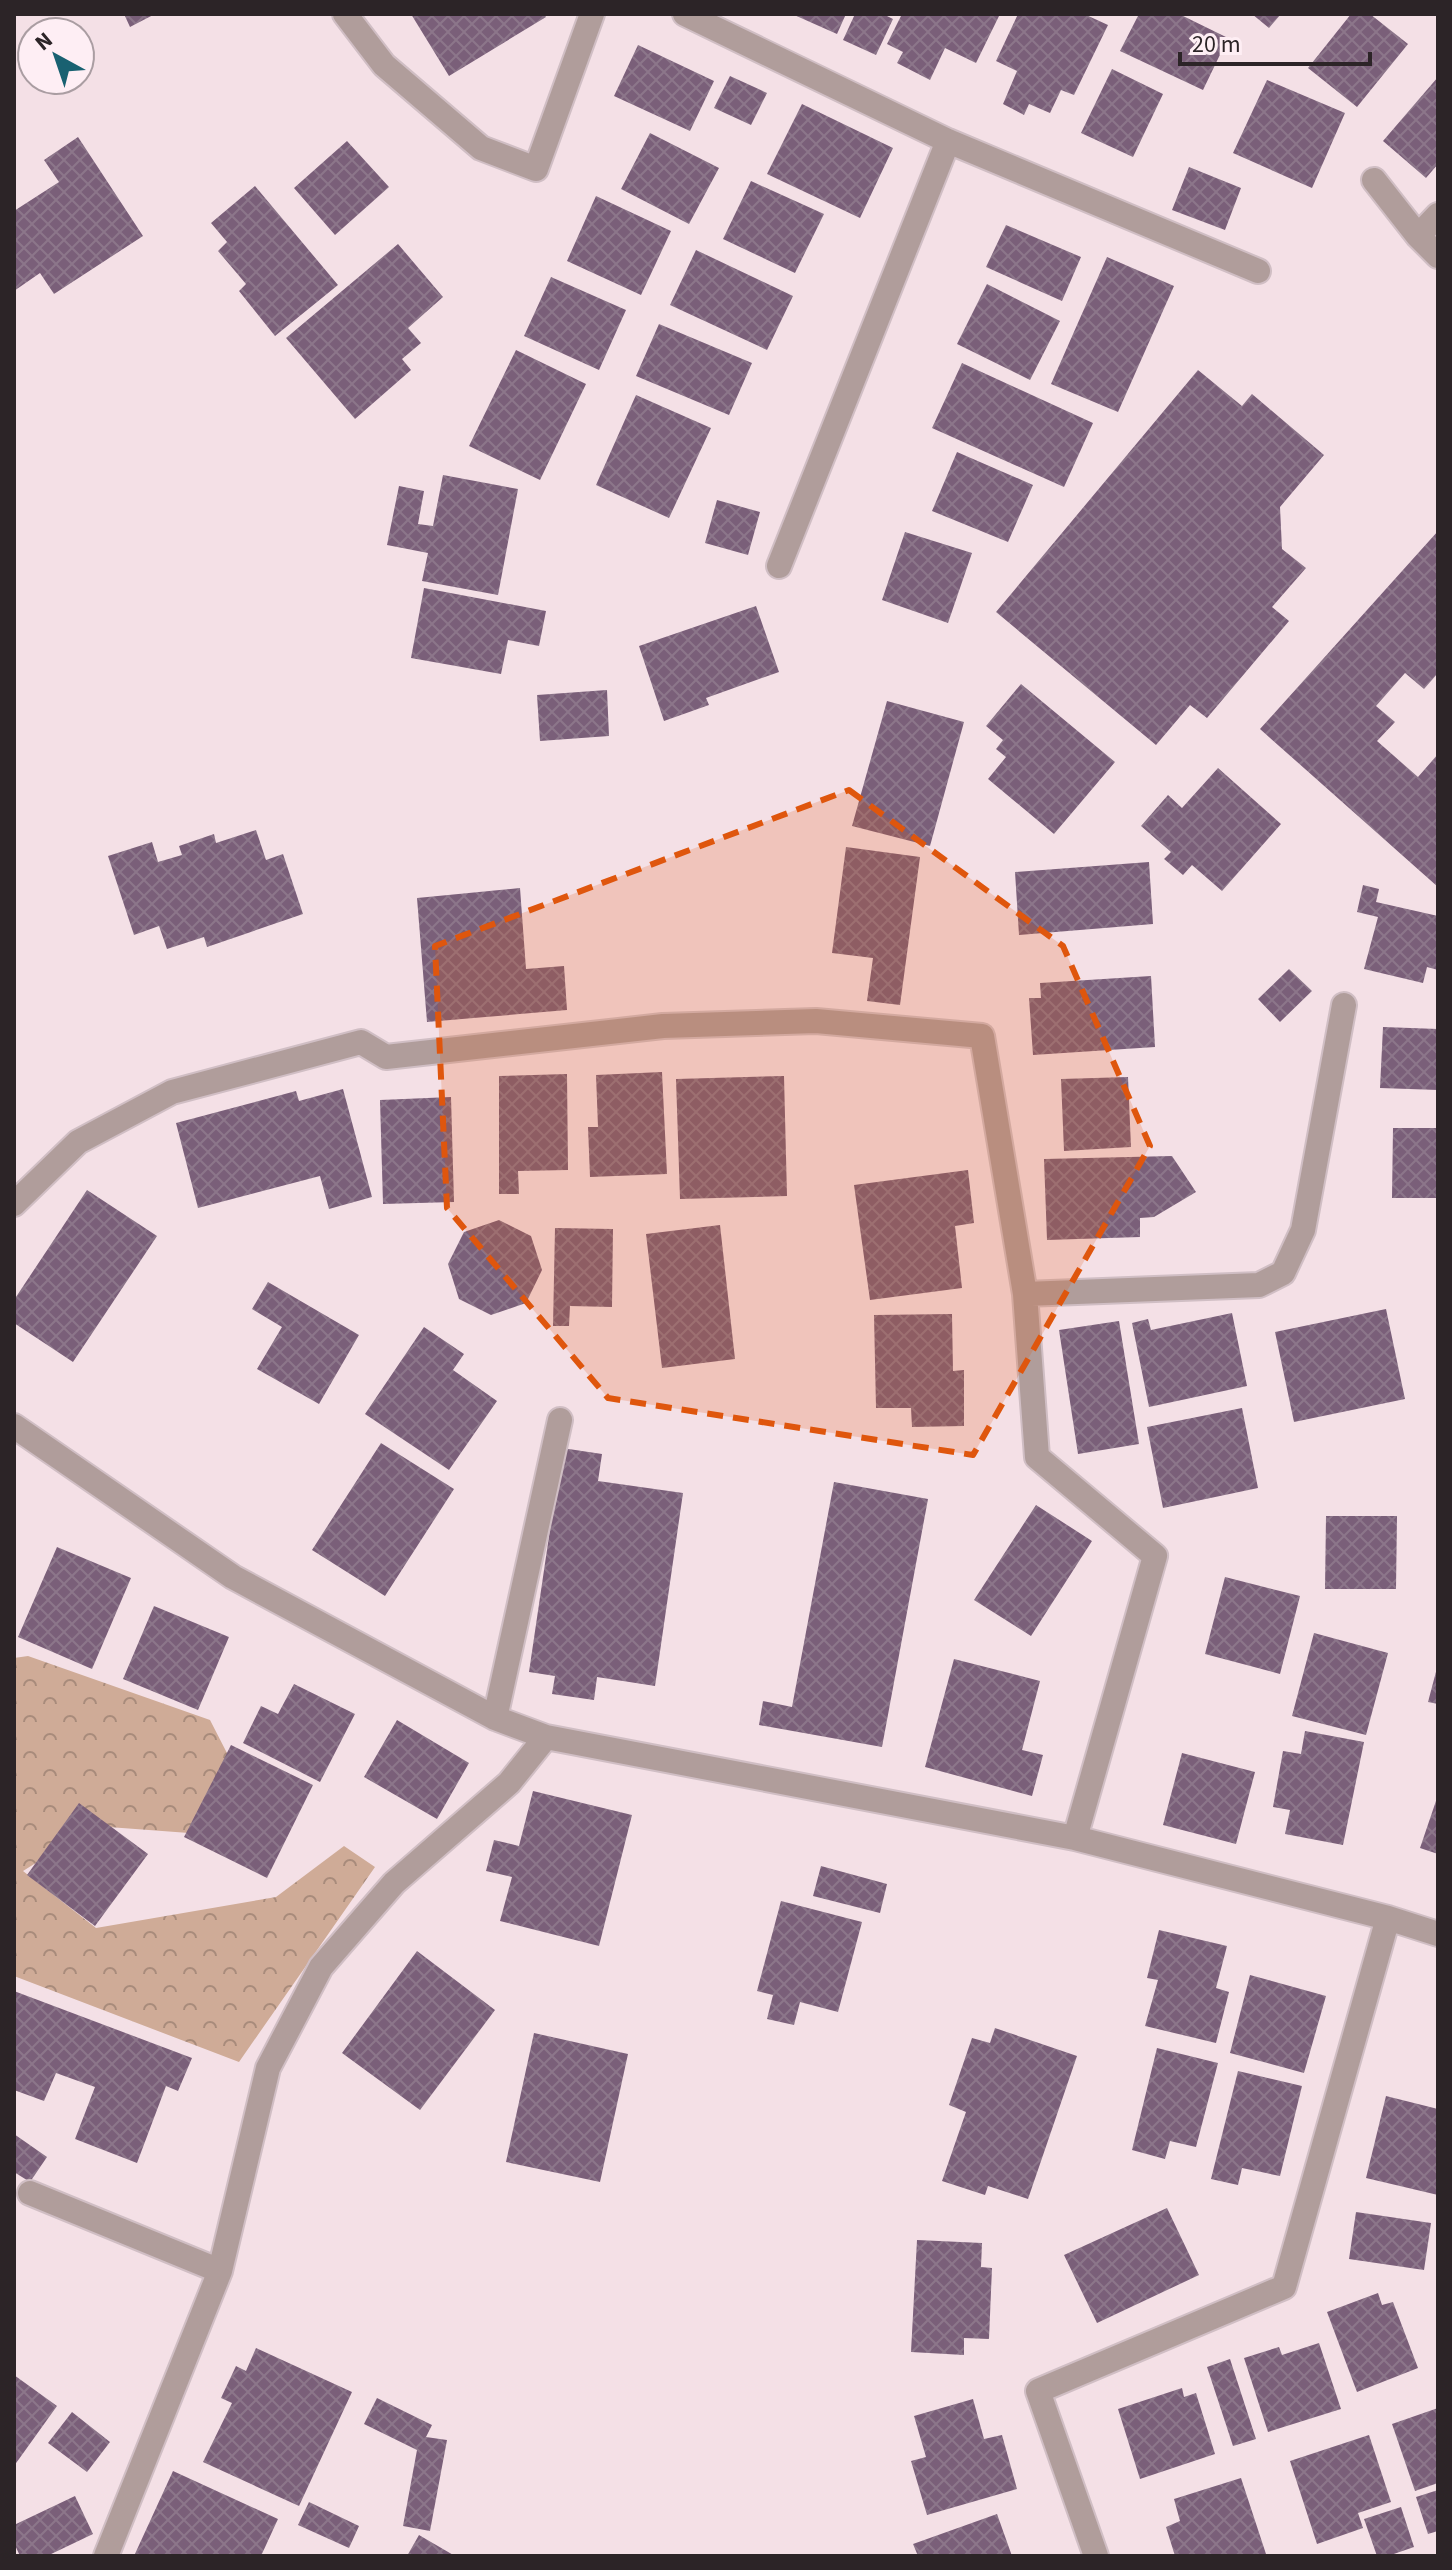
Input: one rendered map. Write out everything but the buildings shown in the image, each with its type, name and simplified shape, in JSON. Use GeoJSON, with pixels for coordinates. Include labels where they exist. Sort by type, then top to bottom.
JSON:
{"type":"FeatureCollection","features":[{"type":"Feature","properties":{"kind":"street"},"geometry":{"type":"LineString","coordinates":[[345,14],[384,65],[481,148],[536,169],[592,14]]}},
{"type":"Feature","properties":{"kind":"street"},"geometry":{"type":"LineString","coordinates":[[685,14],[948,141],[1258,271]]}},
{"type":"Feature","properties":{"kind":"street"},"geometry":{"type":"LineString","coordinates":[[779,566],[948,141]]}},
{"type":"Feature","properties":{"kind":"street"},"geometry":{"type":"LineString","coordinates":[[1374,180],[1418,236],[1438,256]]}},
{"type":"Feature","properties":{"kind":"street"},"geometry":{"type":"LineString","coordinates":[[1418,236],[1438,215]]}},
{"type":"Feature","properties":{"kind":"street"},"geometry":{"type":"LineString","coordinates":[[1025,1294],[1259,1285],[1283,1273],[1303,1230],[1344,1005]]}},
{"type":"Feature","properties":{"kind":"street"},"geometry":{"type":"LineString","coordinates":[[14,1204],[78,1142],[172,1092],[361,1042],[386,1057],[663,1026],[816,1021],[982,1036],[1025,1294],[1037,1457],[1155,1556],[1075,1838]]}},
{"type":"Feature","properties":{"kind":"street"},"geometry":{"type":"LineString","coordinates":[[495,1718],[560,1420]]}},
{"type":"Feature","properties":{"kind":"street"},"geometry":{"type":"LineString","coordinates":[[14,1426],[233,1577],[495,1718],[546,1737],[1075,1838],[1388,1918],[1438,1934]]}},
{"type":"Feature","properties":{"kind":"street"},"geometry":{"type":"LineString","coordinates":[[106,2556],[220,2271],[268,2068],[321,1967],[394,1883],[509,1783],[546,1737]]}},
{"type":"Feature","properties":{"kind":"street"},"geometry":{"type":"LineString","coordinates":[[1096,2556],[1038,2391],[1284,2287],[1388,1918]]}},
{"type":"Feature","properties":{"kind":"street"},"geometry":{"type":"LineString","coordinates":[[30,2193],[220,2271]]}},
{"type":"Feature","properties":{"kind":"highlighted area"},"geometry":{"type":"Polygon","coordinates":[[[849,790],[1063,946],[1150,1146],[973,1455],[608,1398],[447,1208],[435,946],[849,790]]]}},
{"type":"Feature","properties":{"kind":"green space"},"geometry":{"type":"Polygon","coordinates":[[[28,1656],[210,1720],[229,1757],[189,1833],[95,1826],[23,1871],[96,1928],[276,1897],[344,1846],[375,1867],[239,2062],[14,1976],[14,1658],[28,1656]]]}}]}
